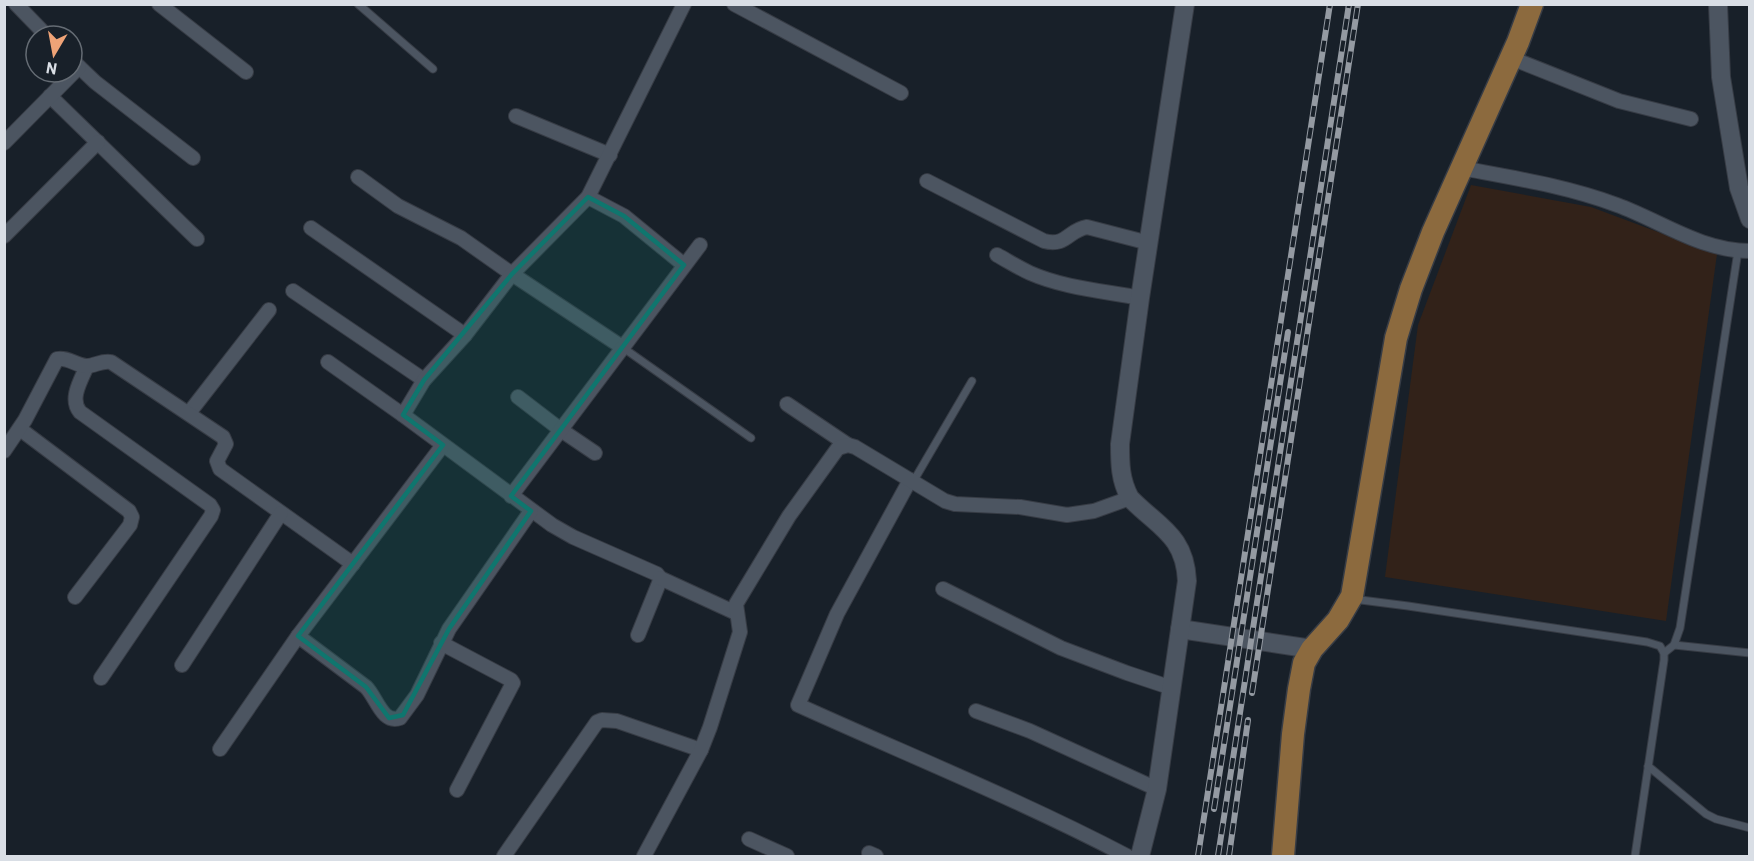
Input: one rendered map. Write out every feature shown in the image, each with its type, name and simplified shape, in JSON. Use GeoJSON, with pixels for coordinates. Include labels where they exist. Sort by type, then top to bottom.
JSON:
{"type":"FeatureCollection","features":[{"type":"Feature","properties":{"kind":"main road"},"geometry":{"type":"LineString","coordinates":[[1284,856],[1299,689],[1304,663],[1312,649],[1338,620],[1350,599],[1358,566],[1396,338],[1414,280],[1511,58],[1532,4]]}},
{"type":"Feature","properties":{"kind":"street"},"geometry":{"type":"LineString","coordinates":[[159,4],[246,72]]}},
{"type":"Feature","properties":{"kind":"street"},"geometry":{"type":"LineString","coordinates":[[403,415],[424,380],[465,335],[512,274],[588,197],[684,4]]}},
{"type":"Feature","properties":{"kind":"street"},"geometry":{"type":"LineString","coordinates":[[734,4],[901,93]]}},
{"type":"Feature","properties":{"kind":"street"},"geometry":{"type":"LineString","coordinates":[[1140,856],[1157,789],[1187,581],[1184,557],[1178,544],[1130,498],[1122,477],[1120,444],[1185,4]]}},
{"type":"Feature","properties":{"kind":"street"},"geometry":{"type":"LineString","coordinates":[[1718,4],[1721,77],[1739,188],[1749,219]]}},
{"type":"Feature","properties":{"kind":"street"},"geometry":{"type":"LineString","coordinates":[[23,7],[36,24]]}},
{"type":"Feature","properties":{"kind":"street"},"geometry":{"type":"LineString","coordinates":[[1511,58],[1618,101],[1691,119]]}},
{"type":"Feature","properties":{"kind":"street"},"geometry":{"type":"LineString","coordinates":[[84,72],[193,158]]}},
{"type":"Feature","properties":{"kind":"street"},"geometry":{"type":"LineString","coordinates":[[4,143],[59,84]]}},
{"type":"Feature","properties":{"kind":"street"},"geometry":{"type":"LineString","coordinates":[[50,96],[197,239]]}},
{"type":"Feature","properties":{"kind":"street"},"geometry":{"type":"LineString","coordinates":[[516,116],[610,155]]}},
{"type":"Feature","properties":{"kind":"street"},"geometry":{"type":"LineString","coordinates":[[4,236],[98,142]]}},
{"type":"Feature","properties":{"kind":"street"},"geometry":{"type":"LineString","coordinates":[[1461,168],[1534,181],[1577,192],[1618,205],[1696,241],[1720,248],[1744,251]]}},
{"type":"Feature","properties":{"kind":"street"},"geometry":{"type":"LineString","coordinates":[[358,177],[398,206],[461,238],[622,347]]}},
{"type":"Feature","properties":{"kind":"street"},"geometry":{"type":"LineString","coordinates":[[927,181],[1044,241],[1061,242],[1079,228],[1086,226],[1149,243]]}},
{"type":"Feature","properties":{"kind":"street"},"geometry":{"type":"LineString","coordinates":[[588,197],[624,216],[684,265]]}},
{"type":"Feature","properties":{"kind":"street"},"geometry":{"type":"LineString","coordinates":[[311,228],[465,335]]}},
{"type":"Feature","properties":{"kind":"street"},"geometry":{"type":"LineString","coordinates":[[511,496],[700,245]]}},
{"type":"Feature","properties":{"kind":"street"},"geometry":{"type":"LineString","coordinates":[[997,255],[1030,273],[1053,281],[1140,298]]}},
{"type":"Feature","properties":{"kind":"street"},"geometry":{"type":"LineString","coordinates":[[293,291],[424,380]]}},
{"type":"Feature","properties":{"kind":"street"},"geometry":{"type":"LineString","coordinates":[[189,413],[269,310]]}},
{"type":"Feature","properties":{"kind":"street"},"geometry":{"type":"LineString","coordinates":[[4,451],[20,429],[57,359],[66,359],[87,366],[103,361],[111,362],[225,439],[225,447],[217,461],[220,469],[353,564]]}},
{"type":"Feature","properties":{"kind":"street"},"geometry":{"type":"LineString","coordinates":[[328,362],[531,511],[573,537],[657,574],[660,578],[736,613]]}},
{"type":"Feature","properties":{"kind":"street"},"geometry":{"type":"LineString","coordinates":[[87,366],[75,399],[76,408],[210,505],[213,510],[101,678]]}},
{"type":"Feature","properties":{"kind":"street"},"geometry":{"type":"LineString","coordinates":[[518,397],[595,453]]}},
{"type":"Feature","properties":{"kind":"street"},"geometry":{"type":"LineString","coordinates":[[787,404],[848,446],[950,503],[1020,507],[1067,515],[1094,511],[1130,498]]}},
{"type":"Feature","properties":{"kind":"street"},"geometry":{"type":"LineString","coordinates":[[20,429],[129,511],[132,517],[130,525],[75,597]]}},
{"type":"Feature","properties":{"kind":"street"},"geometry":{"type":"LineString","coordinates":[[220,749],[298,636],[443,445]]}},
{"type":"Feature","properties":{"kind":"street"},"geometry":{"type":"LineString","coordinates":[[644,856],[701,750],[739,635],[740,625],[735,607],[738,600],[789,516],[833,454],[838,448],[848,446]]}},
{"type":"Feature","properties":{"kind":"street"},"geometry":{"type":"LineString","coordinates":[[911,481],[837,614],[798,705],[998,792],[1127,856]]}},
{"type":"Feature","properties":{"kind":"street"},"geometry":{"type":"LineString","coordinates":[[298,636],[366,687],[386,716],[397,720],[417,695],[441,643],[531,511]]}},
{"type":"Feature","properties":{"kind":"street"},"geometry":{"type":"LineString","coordinates":[[182,665],[281,513]]}},
{"type":"Feature","properties":{"kind":"street"},"geometry":{"type":"LineString","coordinates":[[638,635],[660,578]]}},
{"type":"Feature","properties":{"kind":"street"},"geometry":{"type":"LineString","coordinates":[[943,589],[1061,648],[1100,664],[1172,688]]}},
{"type":"Feature","properties":{"kind":"street"},"geometry":{"type":"LineString","coordinates":[[1180,629],[1312,649]]}},
{"type":"Feature","properties":{"kind":"street"},"geometry":{"type":"LineString","coordinates":[[441,643],[513,683],[457,790]]}},
{"type":"Feature","properties":{"kind":"street"},"geometry":{"type":"LineString","coordinates":[[976,711],[1030,731],[1157,789]]}},
{"type":"Feature","properties":{"kind":"street"},"geometry":{"type":"LineString","coordinates":[[504,856],[597,722],[617,721],[701,750]]}},
{"type":"Feature","properties":{"kind":"street"},"geometry":{"type":"LineString","coordinates":[[749,839],[787,856]]}},
{"type":"Feature","properties":{"kind":"lane"},"geometry":{"type":"LineString","coordinates":[[358,4],[433,69]]}},
{"type":"Feature","properties":{"kind":"lane"},"geometry":{"type":"LineString","coordinates":[[1664,653],[1674,645],[1680,628],[1744,251]]}},
{"type":"Feature","properties":{"kind":"lane"},"geometry":{"type":"LineString","coordinates":[[622,347],[751,438]]}},
{"type":"Feature","properties":{"kind":"lane"},"geometry":{"type":"LineString","coordinates":[[911,481],[972,381]]}},
{"type":"Feature","properties":{"kind":"lane"},"geometry":{"type":"LineString","coordinates":[[1350,599],[1647,642],[1660,646],[1664,653],[1635,856]]}},
{"type":"Feature","properties":{"kind":"lane"},"geometry":{"type":"LineString","coordinates":[[1674,645],[1749,653]]}},
{"type":"Feature","properties":{"kind":"lane"},"geometry":{"type":"LineString","coordinates":[[1648,766],[1706,814],[1749,828]]}},
{"type":"Feature","properties":{"kind":"highlighted area"},"geometry":{"type":"Polygon","coordinates":[[[588,197],[624,216],[684,265],[511,496],[531,511],[449,629],[403,715],[389,718],[366,687],[298,636],[443,445],[403,415],[424,380],[512,274],[588,197]]]}},
{"type":"Feature","properties":{"kind":"shaded area"},"geometry":{"type":"Polygon","coordinates":[[[1471,185],[1591,207],[1717,254],[1666,621],[1385,577],[1418,325],[1471,185]]]}},
{"type":"Feature","properties":{"kind":"railway"},"geometry":{"type":"LineString","coordinates":[[1198,856],[1330,4]]}},
{"type":"Feature","properties":{"kind":"railway"},"geometry":{"type":"LineString","coordinates":[[1218,856],[1349,4]]}},
{"type":"Feature","properties":{"kind":"railway"},"geometry":{"type":"LineString","coordinates":[[1252,693],[1358,4]]}},
{"type":"Feature","properties":{"kind":"railway"},"geometry":{"type":"LineString","coordinates":[[1214,809],[1288,332]]}},
{"type":"Feature","properties":{"kind":"railway"},"geometry":{"type":"LineString","coordinates":[[1229,856],[1248,720]]}}]}
